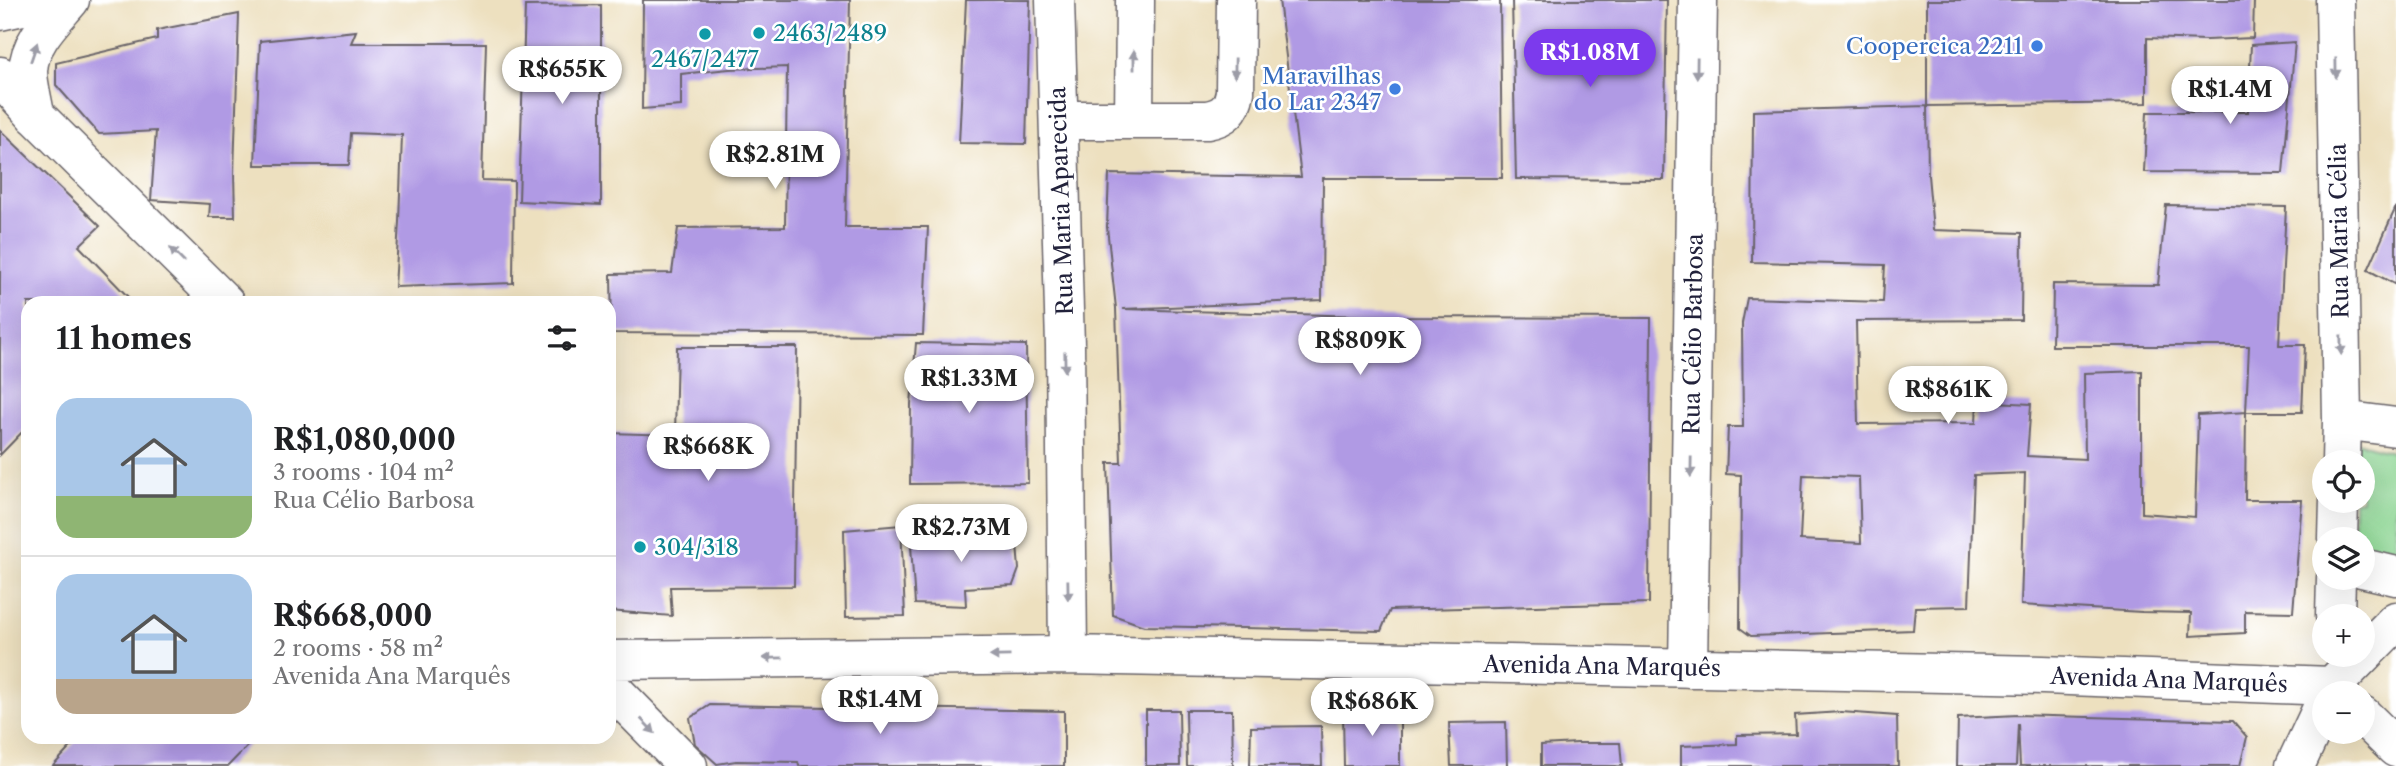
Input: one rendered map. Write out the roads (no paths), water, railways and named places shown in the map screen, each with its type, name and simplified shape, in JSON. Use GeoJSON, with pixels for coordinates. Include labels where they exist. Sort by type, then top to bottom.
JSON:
{"type":"FeatureCollection","features":[{"type":"Feature","properties":{"kind":"street"},"geometry":{"type":"LineString","coordinates":[[0,11],[50,0]]}},
{"type":"Feature","properties":{"kind":"street"},"geometry":{"type":"LineString","coordinates":[[35,114],[28,71],[33,49],[43,32],[70,0]]}},
{"type":"Feature","properties":{"kind":"street","name":"Rua Maria Aparecida"},"geometry":{"type":"LineString","coordinates":[[1055,0],[1065,345],[1069,655]]}},
{"type":"Feature","properties":{"kind":"street"},"geometry":{"type":"LineString","coordinates":[[1134,120],[1135,0]]}},
{"type":"Feature","properties":{"kind":"street"},"geometry":{"type":"LineString","coordinates":[[1059,120],[1219,118],[1233,103],[1235,92],[1236,0]]}},
{"type":"Feature","properties":{"kind":"street","name":"Rua Célio Barbosa"},"geometry":{"type":"LineString","coordinates":[[1688,668],[1698,0]]}},
{"type":"Feature","properties":{"kind":"street","name":"Rua Maria Célia"},"geometry":{"type":"LineString","coordinates":[[2334,0],[2341,450]]}},
{"type":"Feature","properties":{"kind":"street"},"geometry":{"type":"LineString","coordinates":[[0,76],[218,296]]}},
{"type":"Feature","properties":{"kind":"street"},"geometry":{"type":"LineString","coordinates":[[2342,420],[2396,427]]}},
{"type":"Feature","properties":{"kind":"street"},"geometry":{"type":"LineString","coordinates":[[2375,571],[2396,576]]}},
{"type":"Feature","properties":{"kind":"street"},"geometry":{"type":"LineString","coordinates":[[2337,681],[2396,621]]}},
{"type":"Feature","properties":{"kind":"street","name":"Avenida Ana Marquês"},"geometry":{"type":"LineString","coordinates":[[616,660],[1069,655],[2043,675],[2312,685]]}},
{"type":"Feature","properties":{"kind":"street"},"geometry":{"type":"LineString","coordinates":[[616,694],[678,763]]}},
{"type":"Feature","properties":{"kind":"street"},"geometry":{"type":"LineString","coordinates":[[2375,728],[2396,748]]}},
{"type":"Feature","properties":{"kind":"street"},"geometry":{"type":"LineString","coordinates":[[2295,766],[2312,729]]}},
{"type":"Feature","properties":{"kind":"place","name":"2463/2489"},"geometry":{"type":"Point","coordinates":[759,33]}},
{"type":"Feature","properties":{"kind":"place","name":"2467/2477"},"geometry":{"type":"Point","coordinates":[705,34]}},
{"type":"Feature","properties":{"kind":"place","name":"Coopercica 2211"},"geometry":{"type":"Point","coordinates":[2037,46]}},
{"type":"Feature","properties":{"kind":"place","name":"Maravilhas do Lar 2347"},"geometry":{"type":"Point","coordinates":[1395,89]}},
{"type":"Feature","properties":{"kind":"place","name":"304/318"},"geometry":{"type":"Point","coordinates":[640,547]}}]}
